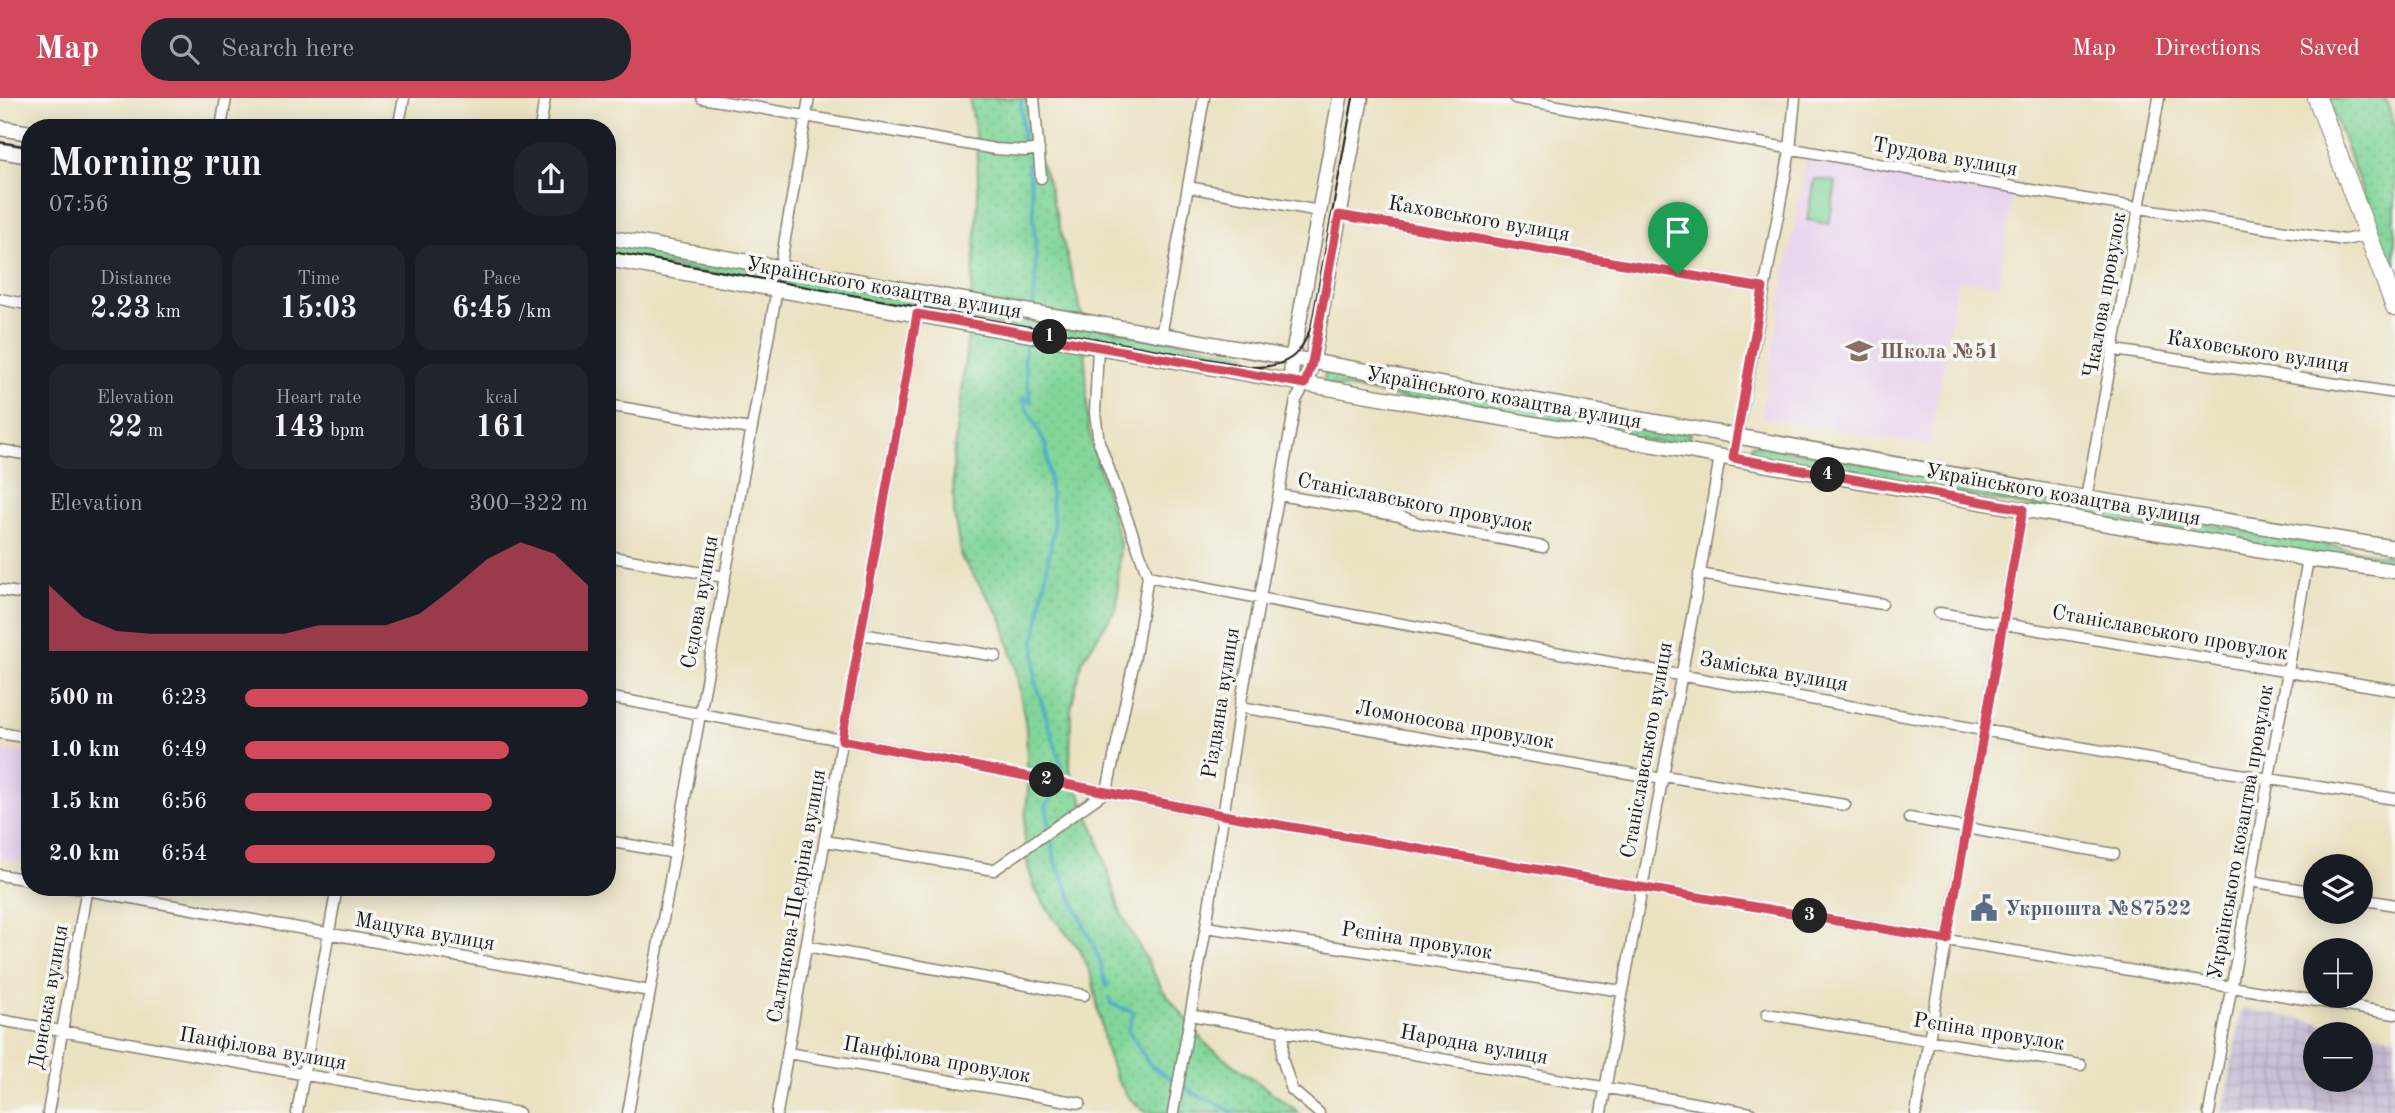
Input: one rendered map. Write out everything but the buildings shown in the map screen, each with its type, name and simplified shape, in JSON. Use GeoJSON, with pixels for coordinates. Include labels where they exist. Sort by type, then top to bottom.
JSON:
{"type":"FeatureCollection","features":[{"type":"Feature","properties":{"kind":"highway"},"geometry":{"type":"LineString","coordinates":[[2317,98],[2395,306]]}},
{"type":"Feature","properties":{"kind":"street"},"geometry":{"type":"LineString","coordinates":[[222,119],[226,98]]}},
{"type":"Feature","properties":{"kind":"street"},"geometry":{"type":"LineString","coordinates":[[400,119],[404,98]]}},
{"type":"Feature","properties":{"kind":"street"},"geometry":{"type":"LineString","coordinates":[[542,119],[545,98]]}},
{"type":"Feature","properties":{"kind":"street"},"geometry":{"type":"LineString","coordinates":[[702,98],[995,149],[1039,149]]}},
{"type":"Feature","properties":{"kind":"street","name":"Сєдова вулиця"},"geometry":{"type":"LineString","coordinates":[[628,1113],[809,98]]}},
{"type":"Feature","properties":{"kind":"street"},"geometry":{"type":"LineString","coordinates":[[1034,98],[1041,178]]}},
{"type":"Feature","properties":{"kind":"street"},"geometry":{"type":"LineString","coordinates":[[1161,336],[1204,98]]}},
{"type":"Feature","properties":{"kind":"street","name":"Різдвяна вулиця"},"geometry":{"type":"LineString","coordinates":[[1173,1113],[1206,927],[1240,707],[1296,400],[1298,382],[1292,360],[1340,98]]}},
{"type":"Feature","properties":{"kind":"street"},"geometry":{"type":"LineString","coordinates":[[1298,382],[1312,363],[1361,98]]}},
{"type":"Feature","properties":{"kind":"street","name":"Трудова вулиця"},"geometry":{"type":"LineString","coordinates":[[1515,98],[2139,209],[2344,240],[2369,235]]}},
{"type":"Feature","properties":{"kind":"street","name":"Станіславського вулиця"},"geometry":{"type":"LineString","coordinates":[[1601,1113],[1699,574],[1763,288],[1790,149],[1795,98]]}},
{"type":"Feature","properties":{"kind":"street","name":"Чкалова провулок"},"geometry":{"type":"LineString","coordinates":[[2086,498],[2159,98]]}},
{"type":"Feature","properties":{"kind":"street"},"geometry":{"type":"LineString","coordinates":[[0,128],[21,132]]}},
{"type":"Feature","properties":{"kind":"street"},"geometry":{"type":"LineString","coordinates":[[0,151],[21,154]]}},
{"type":"Feature","properties":{"kind":"street","name":"Каховського вулиця"},"geometry":{"type":"LineString","coordinates":[[1188,187],[1763,288]]}},
{"type":"Feature","properties":{"kind":"street","name":"Українського козацтва вулиця"},"geometry":{"type":"LineString","coordinates":[[616,239],[1292,360],[2086,498],[2395,548]]}},
{"type":"Feature","properties":{"kind":"street","name":"Українського козацтва вулиця"},"geometry":{"type":"LineString","coordinates":[[616,260],[2308,559],[2395,571]]}},
{"type":"Feature","properties":{"kind":"street"},"geometry":{"type":"LineString","coordinates":[[0,299],[21,303]]}},
{"type":"Feature","properties":{"kind":"street","name":"Салтикова-Щедріна вулиця"},"geometry":{"type":"LineString","coordinates":[[777,1113],[917,314]]}},
{"type":"Feature","properties":{"kind":"street"},"geometry":{"type":"LineString","coordinates":[[825,841],[994,870],[1107,791],[1135,656],[1148,576],[1099,442],[1095,413],[1097,346]]}},
{"type":"Feature","properties":{"kind":"street","name":"Каховського вулиця"},"geometry":{"type":"LineString","coordinates":[[2115,350],[2395,393]]}},
{"type":"Feature","properties":{"kind":"street"},"geometry":{"type":"LineString","coordinates":[[616,407],[750,429]]}},
{"type":"Feature","properties":{"kind":"street"},"geometry":{"type":"LineString","coordinates":[[0,450],[21,454]]}},
{"type":"Feature","properties":{"kind":"street","name":"Станіславського провулок"},"geometry":{"type":"LineString","coordinates":[[1279,495],[1401,516],[1418,523],[1543,547]]}},
{"type":"Feature","properties":{"kind":"street"},"geometry":{"type":"LineString","coordinates":[[1916,1113],[2023,509]]}},
{"type":"Feature","properties":{"kind":"street"},"geometry":{"type":"LineString","coordinates":[[616,558],[725,577]]}},
{"type":"Feature","properties":{"kind":"street","name":"Українського козацтва провулок"},"geometry":{"type":"LineString","coordinates":[[2209,1113],[2308,559]]}},
{"type":"Feature","properties":{"kind":"street"},"geometry":{"type":"LineString","coordinates":[[1699,574],[1882,604]]}},
{"type":"Feature","properties":{"kind":"street","name":"Заміська вулиця"},"geometry":{"type":"LineString","coordinates":[[1148,576],[1984,729],[2395,799]]}},
{"type":"Feature","properties":{"kind":"street"},"geometry":{"type":"LineString","coordinates":[[0,590],[21,594]]}},
{"type":"Feature","properties":{"kind":"street","name":"Станіславського провулок"},"geometry":{"type":"LineString","coordinates":[[1939,613],[2395,690]]}},
{"type":"Feature","properties":{"kind":"street"},"geometry":{"type":"LineString","coordinates":[[861,634],[996,656]]}},
{"type":"Feature","properties":{"kind":"street"},"geometry":{"type":"LineString","coordinates":[[616,699],[1223,815],[2395,1014]]}},
{"type":"Feature","properties":{"kind":"street","name":"Ломоносова провулок"},"geometry":{"type":"LineString","coordinates":[[1240,707],[1845,805]]}},
{"type":"Feature","properties":{"kind":"street"},"geometry":{"type":"LineString","coordinates":[[0,733],[21,736]]}},
{"type":"Feature","properties":{"kind":"street"},"geometry":{"type":"LineString","coordinates":[[1909,818],[2114,853]]}},
{"type":"Feature","properties":{"kind":"street"},"geometry":{"type":"LineString","coordinates":[[616,843],[675,853]]}},
{"type":"Feature","properties":{"kind":"street"},"geometry":{"type":"LineString","coordinates":[[0,875],[21,878]]}},
{"type":"Feature","properties":{"kind":"street"},"geometry":{"type":"LineString","coordinates":[[2251,881],[2303,890]]}},
{"type":"Feature","properties":{"kind":"street","name":"Донська вулиця"},"geometry":{"type":"LineString","coordinates":[[48,1113],[86,896]]}},
{"type":"Feature","properties":{"kind":"street","name":"Мацука вулиця"},"geometry":{"type":"LineString","coordinates":[[126,896],[650,990]]}},
{"type":"Feature","properties":{"kind":"street"},"geometry":{"type":"LineString","coordinates":[[297,1113],[335,896]]}},
{"type":"Feature","properties":{"kind":"street"},"geometry":{"type":"LineString","coordinates":[[2373,902],[2395,905]]}},
{"type":"Feature","properties":{"kind":"street","name":"Рєпіна провулок"},"geometry":{"type":"LineString","coordinates":[[1206,927],[1622,991]]}},
{"type":"Feature","properties":{"kind":"street"},"geometry":{"type":"LineString","coordinates":[[806,946],[1084,995]]}},
{"type":"Feature","properties":{"kind":"street","name":"Рєпіна провулок"},"geometry":{"type":"LineString","coordinates":[[1767,1014],[2081,1065]]}},
{"type":"Feature","properties":{"kind":"street","name":"Народна вулиця"},"geometry":{"type":"LineString","coordinates":[[1190,1015],[1751,1113]]}},
{"type":"Feature","properties":{"kind":"street","name":"Панфілова вулиця"},"geometry":{"type":"LineString","coordinates":[[0,1020],[519,1113]]}},
{"type":"Feature","properties":{"kind":"street"},"geometry":{"type":"LineString","coordinates":[[1284,1030],[1282,1058],[1292,1090],[1319,1113]]}},
{"type":"Feature","properties":{"kind":"street","name":"Панфілова провулок"},"geometry":{"type":"LineString","coordinates":[[788,1053],[1080,1103]]}},
{"type":"Feature","properties":{"kind":"shaded area","name":"Школа №51"},"geometry":{"type":"Polygon","coordinates":[[[1806,159],[2013,194],[1998,286],[1958,280],[1929,446],[1761,417],[1806,159]]]}},
{"type":"Feature","properties":{"kind":"shaded area"},"geometry":{"type":"Polygon","coordinates":[[[0,749],[21,752],[21,862],[0,859],[0,749]]]}},
{"type":"Feature","properties":{"kind":"shaded area"},"geometry":{"type":"Polygon","coordinates":[[[2242,1008],[2316,1022],[2303,1022],[2303,1092],[2373,1092],[2373,1033],[2395,1037],[2394,1113],[2223,1113],[2242,1008]]]}},
{"type":"Feature","properties":{"kind":"green space"},"geometry":{"type":"Polygon","coordinates":[[[969,98],[1027,98],[1031,140],[1048,182],[1083,319],[971,299],[978,173],[969,98]]]}},
{"type":"Feature","properties":{"kind":"green space"},"geometry":{"type":"Polygon","coordinates":[[[2328,98],[2385,98],[2395,126],[2395,280],[2328,98]]]}},
{"type":"Feature","properties":{"kind":"green space"},"geometry":{"type":"Polygon","coordinates":[[[1814,179],[1836,182],[1829,224],[1807,220],[1814,179]]]}},
{"type":"Feature","properties":{"kind":"green space"},"geometry":{"type":"Polygon","coordinates":[[[616,242],[776,270],[774,285],[616,258],[616,242]]]}},
{"type":"Feature","properties":{"kind":"green space"},"geometry":{"type":"Polygon","coordinates":[[[783,271],[1247,354],[1244,369],[780,286],[783,271]]]}},
{"type":"Feature","properties":{"kind":"green space"},"geometry":{"type":"Polygon","coordinates":[[[969,327],[1085,348],[1088,427],[1120,542],[1117,607],[1082,661],[1071,708],[1070,769],[1097,836],[1120,911],[1162,989],[1208,1046],[1300,1113],[1147,1113],[1129,1098],[1116,1078],[1106,1050],[1092,977],[1079,948],[1054,919],[1036,891],[1028,867],[1024,832],[1028,790],[1026,727],[1015,665],[1001,617],[961,557],[954,514],[953,458],[969,327]]]}},
{"type":"Feature","properties":{"kind":"green space"},"geometry":{"type":"Polygon","coordinates":[[[1326,369],[1690,433],[1687,447],[1323,384],[1326,369]]]}},
{"type":"Feature","properties":{"kind":"green space"},"geometry":{"type":"Polygon","coordinates":[[[1752,444],[2395,557],[2395,569],[1750,458],[1752,444]]]}},
{"type":"Feature","properties":{"kind":"waterway"},"geometry":{"type":"LineString","coordinates":[[1021,98],[1023,146]]}},
{"type":"Feature","properties":{"kind":"waterway"},"geometry":{"type":"LineString","coordinates":[[1027,164],[1035,234],[1036,273],[1033,304]]}},
{"type":"Feature","properties":{"kind":"waterway"},"geometry":{"type":"LineString","coordinates":[[1026,343],[1024,360],[1031,401],[1022,398],[1046,446],[1054,526],[1035,640],[1035,681],[1062,767]]}},
{"type":"Feature","properties":{"kind":"waterway"},"geometry":{"type":"LineString","coordinates":[[1057,790],[1046,805],[1055,861],[1099,958],[1107,987]]}},
{"type":"Feature","properties":{"kind":"waterway"},"geometry":{"type":"LineString","coordinates":[[1110,998],[1111,1004],[1134,1012],[1128,1030],[1150,1065],[1194,1093],[1236,1113]]}},
{"type":"Feature","properties":{"kind":"tram line"},"geometry":{"type":"LineString","coordinates":[[616,253],[1253,367],[1275,365],[1298,352],[1312,324],[1353,98]]}},
{"type":"Feature","properties":{"kind":"tram line"},"geometry":{"type":"LineString","coordinates":[[0,142],[21,146]]}},
{"type":"Feature","properties":{"kind":"place","name":"Школа №51"},"geometry":{"type":"Point","coordinates":[1859,351]}},
{"type":"Feature","properties":{"kind":"place","name":"Укрпошта №87522"},"geometry":{"type":"Point","coordinates":[1984,908]}},
{"type":"Feature","properties":{"kind":"route"},"geometry":{"type":"LineString","coordinates":[[1339,215],[1678,274],[1763,288],[1733,458],[2023,509],[1947,940],[1223,815],[842,740],[917,314],[1305,384],[1312,363],[1339,215]]}}]}
